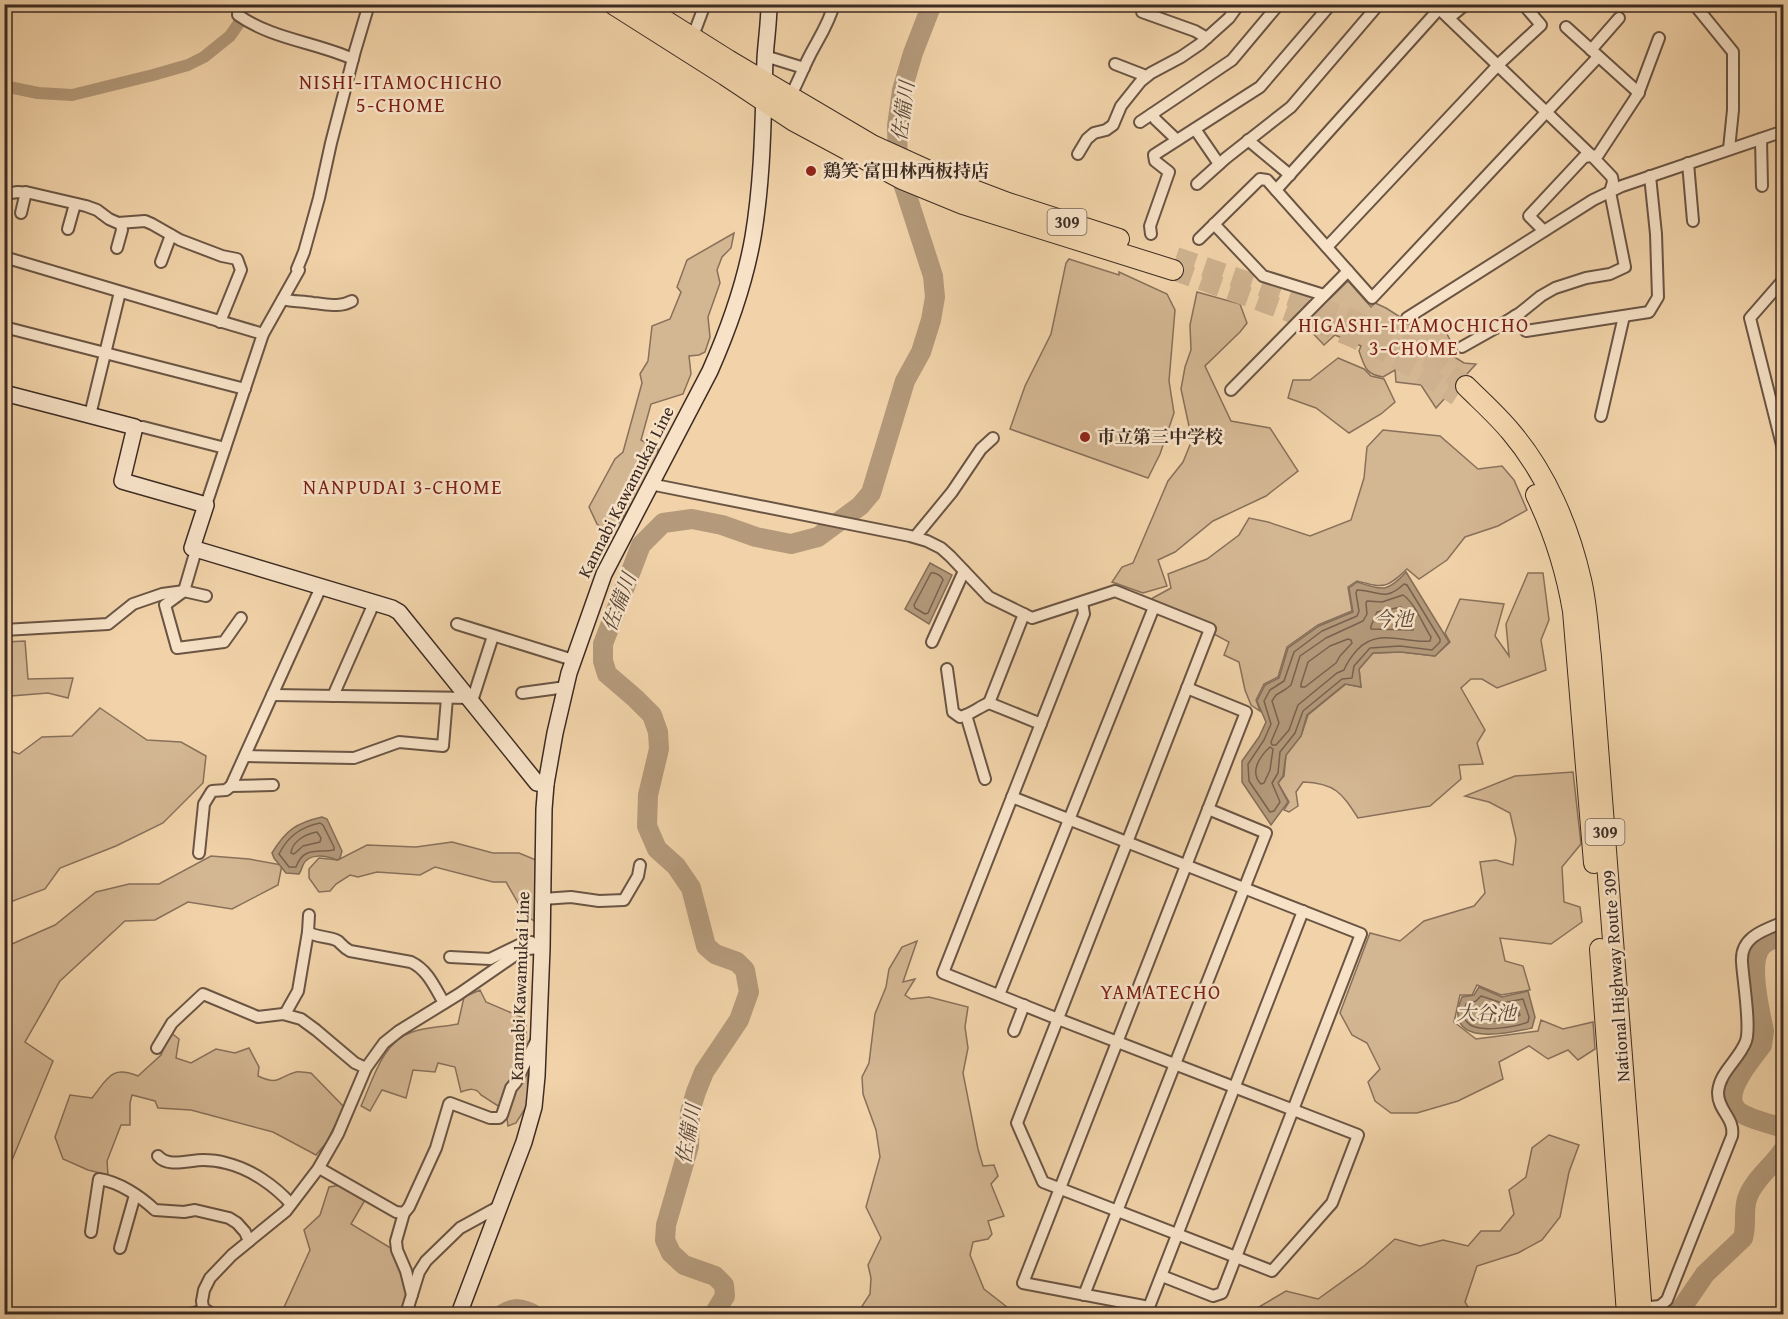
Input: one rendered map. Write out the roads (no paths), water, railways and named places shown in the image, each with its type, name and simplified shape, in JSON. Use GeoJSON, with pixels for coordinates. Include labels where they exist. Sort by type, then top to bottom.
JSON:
{"type":"FeatureCollection","features":[{"type":"Feature","properties":{"kind":"highway","name":"309"},"geometry":{"type":"LineString","coordinates":[[613,4],[725,75],[764,91],[790,97],[845,140],[902,179],[961,194],[1175,264]]}},
{"type":"Feature","properties":{"kind":"highway","name":"309"},"geometry":{"type":"LineString","coordinates":[[639,4],[764,91],[794,121],[845,140]]}},
{"type":"Feature","properties":{"kind":"highway","name":"National Highway Route 309"},"geometry":{"type":"LineString","coordinates":[[1461,391],[1512,433],[1532,461],[1560,515],[1582,582],[1598,739],[1635,1311]]}},
{"type":"Feature","properties":{"kind":"main road","name":"Kannabi Kawamukai Line"},"geometry":{"type":"LineString","coordinates":[[459,1314],[524,1142],[534,1107],[539,1036],[537,948],[543,899],[544,809],[555,734],[566,687],[573,660],[604,574],[710,371],[737,302],[756,216],[769,4]]}},
{"type":"Feature","properties":{"kind":"main road"},"geometry":{"type":"LineString","coordinates":[[4,393],[135,427],[122,481],[206,505],[192,549],[399,612],[537,783],[546,784]]}},
{"type":"Feature","properties":{"kind":"street"},"geometry":{"type":"LineString","coordinates":[[239,4],[238,15],[268,33],[315,45],[353,59]]}},
{"type":"Feature","properties":{"kind":"street"},"geometry":{"type":"LineString","coordinates":[[206,505],[263,334],[300,270],[297,269],[319,198],[331,143],[369,4]]}},
{"type":"Feature","properties":{"kind":"street"},"geometry":{"type":"LineString","coordinates":[[696,28],[705,4]]}},
{"type":"Feature","properties":{"kind":"street"},"geometry":{"type":"LineString","coordinates":[[790,97],[815,46],[823,35],[834,4]]}},
{"type":"Feature","properties":{"kind":"street"},"geometry":{"type":"LineString","coordinates":[[1078,154],[1087,139],[1113,125],[1121,106],[1146,76],[1181,57],[1207,38],[1229,18],[1239,4]]}},
{"type":"Feature","properties":{"kind":"street"},"geometry":{"type":"LineString","coordinates":[[1140,122],[1232,60],[1279,4]]}},
{"type":"Feature","properties":{"kind":"street"},"geometry":{"type":"LineString","coordinates":[[1151,234],[1150,226],[1169,172],[1155,161],[1154,155],[1260,87],[1331,4]]}},
{"type":"Feature","properties":{"kind":"street"},"geometry":{"type":"LineString","coordinates":[[1197,184],[1291,107],[1379,4]]}},
{"type":"Feature","properties":{"kind":"street"},"geometry":{"type":"LineString","coordinates":[[1449,18],[1466,4]]}},
{"type":"Feature","properties":{"kind":"street"},"geometry":{"type":"LineString","coordinates":[[1327,247],[1498,65],[1541,25],[1523,4]]}},
{"type":"Feature","properties":{"kind":"street"},"geometry":{"type":"LineString","coordinates":[[1694,4],[1733,52],[1733,110],[1729,149]]}},
{"type":"Feature","properties":{"kind":"street"},"geometry":{"type":"LineString","coordinates":[[1276,190],[1436,7],[1612,177],[1614,182],[1610,192],[1625,267],[1610,274],[1586,278],[1555,288],[1515,316],[1462,347]]}},
{"type":"Feature","properties":{"kind":"street"},"geometry":{"type":"LineString","coordinates":[[1142,12],[1195,31],[1207,38]]}},
{"type":"Feature","properties":{"kind":"street"},"geometry":{"type":"LineString","coordinates":[[1199,239],[1260,179],[1267,180],[1372,298],[1546,112],[1595,53],[1619,18]]}},
{"type":"Feature","properties":{"kind":"street"},"geometry":{"type":"LineString","coordinates":[[1566,27],[1639,93]]}},
{"type":"Feature","properties":{"kind":"street"},"geometry":{"type":"LineString","coordinates":[[1544,231],[1529,216],[1584,157],[1598,155],[1639,93],[1659,38]]}},
{"type":"Feature","properties":{"kind":"street"},"geometry":{"type":"LineString","coordinates":[[765,56],[804,68]]}},
{"type":"Feature","properties":{"kind":"street"},"geometry":{"type":"LineString","coordinates":[[1115,64],[1146,76]]}},
{"type":"Feature","properties":{"kind":"street"},"geometry":{"type":"LineString","coordinates":[[1152,114],[1177,140]]}},
{"type":"Feature","properties":{"kind":"street"},"geometry":{"type":"LineString","coordinates":[[1195,129],[1219,164]]}},
{"type":"Feature","properties":{"kind":"street"},"geometry":{"type":"LineString","coordinates":[[1407,318],[1593,200],[1650,176],[1784,131]]}},
{"type":"Feature","properties":{"kind":"street"},"geometry":{"type":"LineString","coordinates":[[1761,139],[1762,186]]}},
{"type":"Feature","properties":{"kind":"street"},"geometry":{"type":"LineString","coordinates":[[1248,140],[1290,175]]}},
{"type":"Feature","properties":{"kind":"street"},"geometry":{"type":"LineString","coordinates":[[1688,163],[1694,220]]}},
{"type":"Feature","properties":{"kind":"street"},"geometry":{"type":"LineString","coordinates":[[1515,316],[1526,331],[1649,312],[1658,297],[1656,234],[1650,176]]}},
{"type":"Feature","properties":{"kind":"street"},"geometry":{"type":"LineString","coordinates":[[4,194],[26,192],[75,204],[97,210],[109,219],[122,223],[145,221],[171,235],[222,256],[237,259],[241,270],[220,322]]}},
{"type":"Feature","properties":{"kind":"street"},"geometry":{"type":"LineString","coordinates":[[21,213],[26,192]]}},
{"type":"Feature","properties":{"kind":"street"},"geometry":{"type":"LineString","coordinates":[[68,229],[75,204]]}},
{"type":"Feature","properties":{"kind":"street"},"geometry":{"type":"LineString","coordinates":[[117,248],[122,223]]}},
{"type":"Feature","properties":{"kind":"street"},"geometry":{"type":"LineString","coordinates":[[1214,224],[1263,276],[1324,295]]}},
{"type":"Feature","properties":{"kind":"street"},"geometry":{"type":"LineString","coordinates":[[160,262],[171,235]]}},
{"type":"Feature","properties":{"kind":"street"},"geometry":{"type":"LineString","coordinates":[[4,257],[263,334]]}},
{"type":"Feature","properties":{"kind":"street"},"geometry":{"type":"LineString","coordinates":[[1231,390],[1348,271]]}},
{"type":"Feature","properties":{"kind":"street"},"geometry":{"type":"LineString","coordinates":[[1784,279],[1750,318],[1784,453]]}},
{"type":"Feature","properties":{"kind":"street"},"geometry":{"type":"LineString","coordinates":[[90,416],[120,292]]}},
{"type":"Feature","properties":{"kind":"street"},"geometry":{"type":"LineString","coordinates":[[283,299],[295,303],[311,302],[327,305],[342,305],[352,301]]}},
{"type":"Feature","properties":{"kind":"street"},"geometry":{"type":"LineString","coordinates":[[1601,416],[1624,316]]}},
{"type":"Feature","properties":{"kind":"street"},"geometry":{"type":"LineString","coordinates":[[4,327],[245,388]]}},
{"type":"Feature","properties":{"kind":"street"},"geometry":{"type":"LineString","coordinates":[[135,427],[143,427],[225,448]]}},
{"type":"Feature","properties":{"kind":"street"},"geometry":{"type":"LineString","coordinates":[[915,537],[952,492],[981,449],[993,438]]}},
{"type":"Feature","properties":{"kind":"street"},"geometry":{"type":"LineString","coordinates":[[650,484],[927,541],[941,548],[989,597],[1032,618],[1116,591],[1210,629],[1058,1019],[1017,1123],[1043,1182],[1272,1271],[1332,1203],[1358,1135],[1175,1065],[1058,1019],[943,973],[1084,614],[1082,602]]}},
{"type":"Feature","properties":{"kind":"street"},"geometry":{"type":"LineString","coordinates":[[196,550],[184,591],[165,605],[177,648],[224,642],[241,618]]}},
{"type":"Feature","properties":{"kind":"street"},"geometry":{"type":"LineString","coordinates":[[932,642],[964,571]]}},
{"type":"Feature","properties":{"kind":"street"},"geometry":{"type":"LineString","coordinates":[[199,853],[204,804],[212,791],[226,790],[231,786],[321,587]]}},
{"type":"Feature","properties":{"kind":"street"},"geometry":{"type":"LineString","coordinates":[[4,630],[108,624],[133,604],[162,594],[184,591],[206,596]]}},
{"type":"Feature","properties":{"kind":"street"},"geometry":{"type":"LineString","coordinates":[[333,696],[375,603]]}},
{"type":"Feature","properties":{"kind":"street"},"geometry":{"type":"LineString","coordinates":[[999,995],[1154,607]]}},
{"type":"Feature","properties":{"kind":"street"},"geometry":{"type":"LineString","coordinates":[[989,703],[1024,614]]}},
{"type":"Feature","properties":{"kind":"street"},"geometry":{"type":"LineString","coordinates":[[457,624],[573,660]]}},
{"type":"Feature","properties":{"kind":"street"},"geometry":{"type":"LineString","coordinates":[[272,694],[473,698],[493,636]]}},
{"type":"Feature","properties":{"kind":"street"},"geometry":{"type":"LineString","coordinates":[[947,669],[953,712],[960,717],[989,703],[1041,724]]}},
{"type":"Feature","properties":{"kind":"street"},"geometry":{"type":"LineString","coordinates":[[522,693],[566,687]]}},
{"type":"Feature","properties":{"kind":"street"},"geometry":{"type":"LineString","coordinates":[[1187,688],[1246,712],[1023,1283],[1149,1307],[1303,911]]}},
{"type":"Feature","properties":{"kind":"street"},"geometry":{"type":"LineString","coordinates":[[245,756],[354,758],[399,742],[443,746],[447,698]]}},
{"type":"Feature","properties":{"kind":"street"},"geometry":{"type":"LineString","coordinates":[[966,716],[986,779]]}},
{"type":"Feature","properties":{"kind":"street"},"geometry":{"type":"LineString","coordinates":[[231,786],[273,785]]}},
{"type":"Feature","properties":{"kind":"street"},"geometry":{"type":"LineString","coordinates":[[1012,797],[1361,934],[1222,1293],[1213,1296],[1162,1276]]}},
{"type":"Feature","properties":{"kind":"street"},"geometry":{"type":"LineString","coordinates":[[1084,1295],[1266,833],[1208,809]]}},
{"type":"Feature","properties":{"kind":"street"},"geometry":{"type":"LineString","coordinates":[[543,899],[571,897],[599,901],[624,900],[638,876],[640,865]]}},
{"type":"Feature","properties":{"kind":"street"},"geometry":{"type":"LineString","coordinates":[[285,1014],[298,991],[309,915]]}},
{"type":"Feature","properties":{"kind":"street"},"geometry":{"type":"LineString","coordinates":[[1635,1311],[1660,1306],[1667,1300],[1732,1136],[1733,1126],[1719,1103],[1718,1091],[1725,1072],[1740,1053],[1747,1037],[1743,951],[1754,935],[1784,922]]}},
{"type":"Feature","properties":{"kind":"street"},"geometry":{"type":"LineString","coordinates":[[308,932],[336,940],[350,951],[417,965],[429,977],[444,1003]]}},
{"type":"Feature","properties":{"kind":"street"},"geometry":{"type":"LineString","coordinates":[[209,1312],[203,1308],[202,1300],[210,1278],[249,1241],[286,1211],[319,1168],[338,1134],[366,1068],[384,1042],[514,956],[537,948],[531,942],[523,943],[490,959],[450,957]]}},
{"type":"Feature","properties":{"kind":"street"},"geometry":{"type":"LineString","coordinates":[[157,1048],[172,1023],[203,994],[258,1017],[285,1014],[301,1019],[355,1063],[366,1068]]}},
{"type":"Feature","properties":{"kind":"street"},"geometry":{"type":"LineString","coordinates":[[1014,1031],[1024,1005]]}},
{"type":"Feature","properties":{"kind":"street"},"geometry":{"type":"LineString","coordinates":[[412,1295],[396,1241],[404,1213],[409,1207],[436,1148],[449,1104],[495,1119],[499,1118],[511,1088],[539,1036]]}},
{"type":"Feature","properties":{"kind":"street"},"geometry":{"type":"LineString","coordinates":[[159,1156],[164,1161],[203,1160],[226,1163],[255,1176],[278,1190],[291,1204]]}},
{"type":"Feature","properties":{"kind":"street"},"geometry":{"type":"LineString","coordinates":[[319,1168],[396,1212],[404,1213]]}},
{"type":"Feature","properties":{"kind":"street"},"geometry":{"type":"LineString","coordinates":[[91,1232],[99,1179],[114,1183],[145,1201],[155,1210],[184,1212],[195,1210],[229,1218],[245,1232],[249,1241]]}},
{"type":"Feature","properties":{"kind":"street"},"geometry":{"type":"LineString","coordinates":[[120,1248],[135,1195]]}},
{"type":"Feature","properties":{"kind":"street"},"geometry":{"type":"LineString","coordinates":[[406,1314],[419,1272],[426,1261],[460,1228],[500,1206]]}},
{"type":"Feature","properties":{"kind":"street"},"geometry":{"type":"LineString","coordinates":[[190,1314],[209,1312]]}},
{"type":"Feature","properties":{"kind":"water"},"geometry":{"type":"Polygon","coordinates":[[[930,563],[952,575],[929,624],[905,609],[930,563]]]}},
{"type":"Feature","properties":{"kind":"water","name":"今池"},"geometry":{"type":"Polygon","coordinates":[[[1406,572],[1449,642],[1435,656],[1401,652],[1373,653],[1359,669],[1361,687],[1345,684],[1307,715],[1301,736],[1286,755],[1283,776],[1278,783],[1288,802],[1271,825],[1242,782],[1242,761],[1259,737],[1266,722],[1257,701],[1265,685],[1279,678],[1288,648],[1319,626],[1353,612],[1349,588],[1357,582],[1379,588],[1389,587],[1406,572]]]}},
{"type":"Feature","properties":{"kind":"water"},"geometry":{"type":"Polygon","coordinates":[[[322,817],[327,819],[342,851],[340,858],[337,860],[323,856],[309,858],[299,874],[286,873],[272,853],[287,833],[298,825],[322,817]]]}},
{"type":"Feature","properties":{"kind":"water","name":"大谷池"},"geometry":{"type":"Polygon","coordinates":[[[1479,987],[1502,997],[1528,991],[1535,1017],[1532,1028],[1501,1034],[1468,1030],[1461,1024],[1458,1015],[1459,1006],[1462,997],[1474,995],[1479,987]]]}},
{"type":"Feature","properties":{"kind":"waterway","name":"佐備川"},"geometry":{"type":"LineString","coordinates":[[714,1314],[725,1296],[724,1285],[715,1276],[684,1265],[671,1253],[665,1240],[666,1225],[689,1146],[690,1112],[696,1092],[704,1072],[739,1020],[749,992],[745,970],[737,962],[715,954],[706,946],[691,888],[676,866],[657,849],[647,826],[648,795],[659,749],[658,732],[652,715],[607,674],[603,661],[603,644],[641,545],[663,523],[692,519],[791,544],[818,537],[860,506],[871,493],[905,381],[921,352],[935,297],[933,276],[898,168],[897,126],[902,90],[913,53],[932,4]]}},
{"type":"Feature","properties":{"kind":"waterway"},"geometry":{"type":"LineString","coordinates":[[4,86],[38,93],[72,95],[153,75],[188,65],[204,57],[230,36],[239,23]]}},
{"type":"Feature","properties":{"kind":"waterway"},"geometry":{"type":"LineString","coordinates":[[1784,936],[1766,942],[1758,953],[1755,975],[1764,1031],[1762,1045],[1739,1078],[1732,1096],[1733,1104],[1742,1114],[1784,1128]]}},
{"type":"Feature","properties":{"kind":"waterway"},"geometry":{"type":"LineString","coordinates":[[1670,1314],[1681,1309],[1705,1274],[1743,1238],[1746,1204],[1750,1192],[1784,1149]]}},
{"type":"Feature","properties":{"kind":"waterway","name":"佐備川"},"geometry":{"type":"LineString","coordinates":[[503,1314],[518,1309],[533,1314]]}},
{"type":"Feature","properties":{"kind":"tunnel"},"geometry":{"type":"LineString","coordinates":[[1176,257],[1353,320],[1399,341],[1442,367],[1466,386]]}},
{"type":"Feature","properties":{"kind":"tunnel"},"geometry":{"type":"LineString","coordinates":[[1173,270],[1277,307],[1378,349],[1457,396]]}},
{"type":"Feature","properties":{"kind":"place","name":"鶏笑 富田林西板持店"},"geometry":{"type":"Point","coordinates":[811,171]}},
{"type":"Feature","properties":{"kind":"place","name":"市立第三中学校"},"geometry":{"type":"Point","coordinates":[1085,437]}},
{"type":"Feature","properties":{"kind":"district","name":"NISHI-ITAMOCHICHO 5-CHOME"},"geometry":{"type":"Point","coordinates":[401,94]}},
{"type":"Feature","properties":{"kind":"district","name":"HIGASHI-ITAMOCHICHO 3-CHOME"},"geometry":{"type":"Point","coordinates":[1414,336]}},
{"type":"Feature","properties":{"kind":"district","name":"NANPUDAI 3-CHOME"},"geometry":{"type":"Point","coordinates":[403,487]}},
{"type":"Feature","properties":{"kind":"district","name":"YAMATECHO"},"geometry":{"type":"Point","coordinates":[1161,992]}}]}
